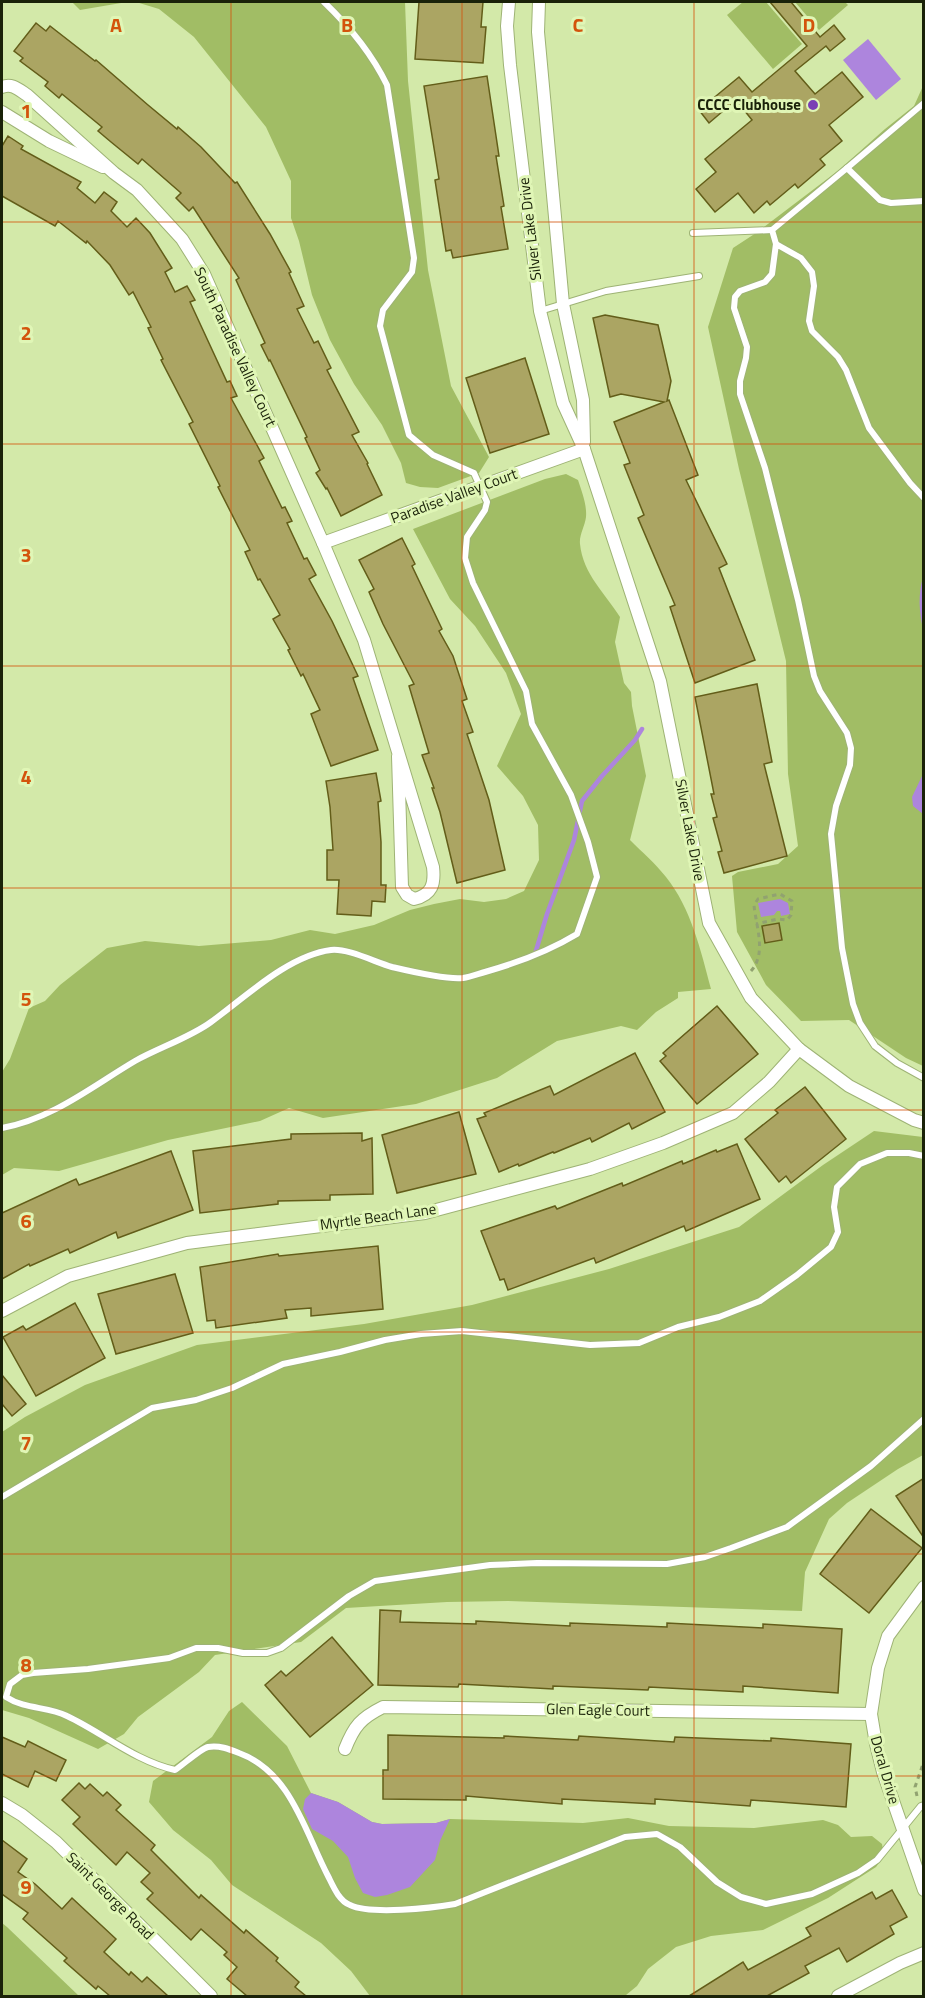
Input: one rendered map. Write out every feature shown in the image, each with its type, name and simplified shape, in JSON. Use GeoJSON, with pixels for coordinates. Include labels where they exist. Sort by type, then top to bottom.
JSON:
{"type":"FeatureCollection","features":[{"type":"Feature","properties":{"kind":"street","name":"Silver Lake Drive"},"geometry":{"type":"LineString","coordinates":[[509,2],[507,26],[510,65],[540,311],[563,403],[584,449],[660,681],[709,923],[751,998],[799,1049],[849,1086],[924,1123]]}},
{"type":"Feature","properties":{"kind":"street","name":"Silver Lake Drive"},"geometry":{"type":"LineString","coordinates":[[539,2],[538,32],[563,304],[583,400],[584,449]]}},
{"type":"Feature","properties":{"kind":"street","name":"South Paradise Valley Court"},"geometry":{"type":"LineString","coordinates":[[2,87],[13,86],[27,94],[114,173],[137,190],[182,239],[204,274],[364,640],[388,714],[398,756]]}},
{"type":"Feature","properties":{"kind":"street","name":"South Paradise Valley Court"},"geometry":{"type":"LineString","coordinates":[[2,112],[49,141],[114,173]]}},
{"type":"Feature","properties":{"kind":"street","name":"Paradise Valley Court"},"geometry":{"type":"LineString","coordinates":[[323,543],[584,449]]}},
{"type":"Feature","properties":{"kind":"street"},"geometry":{"type":"LineString","coordinates":[[398,756],[433,867],[434,881],[430,891],[424,897],[414,898],[407,895],[402,887],[398,756]]}},
{"type":"Feature","properties":{"kind":"street","name":"Myrtle Beach Lane"},"geometry":{"type":"LineString","coordinates":[[2,1311],[68,1276],[187,1243],[425,1212],[590,1169],[663,1143],[733,1113],[769,1082],[799,1049]]}},
{"type":"Feature","properties":{"kind":"street","name":"Doral Drive"},"geometry":{"type":"LineString","coordinates":[[924,1587],[888,1636],[878,1668],[871,1714],[876,1744],[902,1829],[924,1890]]}},
{"type":"Feature","properties":{"kind":"street","name":"Glen Eagle Court"},"geometry":{"type":"LineString","coordinates":[[345,1749],[353,1729],[367,1715],[382,1707],[871,1714]]}},
{"type":"Feature","properties":{"kind":"street","name":"Saint George Road"},"geometry":{"type":"LineString","coordinates":[[2,1803],[22,1815],[56,1842],[211,1996]]}},
{"type":"Feature","properties":{"kind":"street"},"geometry":{"type":"LineString","coordinates":[[838,1996],[924,1953]]}},
{"type":"Feature","properties":{"kind":"lane"},"geometry":{"type":"LineString","coordinates":[[2,1128],[19,1124],[53,1110],[92,1089],[135,1061],[210,1023],[237,1000],[270,977],[305,958],[332,949],[413,972],[463,978],[504,967],[577,934],[597,877],[588,842],[571,795],[532,724],[526,691],[473,583],[465,558],[467,537],[486,510],[487,502],[481,486],[474,473],[433,455],[409,435],[380,326],[382,310],[412,272],[414,258],[387,85],[378,66],[338,15],[324,2]]}},
{"type":"Feature","properties":{"kind":"lane"},"geometry":{"type":"LineString","coordinates":[[693,233],[772,230],[924,103]]}},
{"type":"Feature","properties":{"kind":"lane"},"geometry":{"type":"LineString","coordinates":[[847,168],[880,200],[891,203],[924,201]]}},
{"type":"Feature","properties":{"kind":"lane"},"geometry":{"type":"LineString","coordinates":[[772,230],[776,244],[772,274],[765,282],[740,291],[735,297],[734,308],[747,347],[740,381],[740,394],[765,468],[798,600],[814,676],[820,691],[847,733],[851,748],[850,765],[836,806],[831,834],[842,948],[853,1004],[860,1023],[875,1046],[897,1063],[924,1078]]}},
{"type":"Feature","properties":{"kind":"lane"},"geometry":{"type":"LineString","coordinates":[[776,244],[801,258],[812,272],[814,286],[809,321],[812,331],[838,357],[846,370],[869,428],[924,498]]}},
{"type":"Feature","properties":{"kind":"lane"},"geometry":{"type":"LineString","coordinates":[[540,311],[606,291],[699,276]]}},
{"type":"Feature","properties":{"kind":"lane"},"geometry":{"type":"LineString","coordinates":[[2,1497],[152,1408],[196,1400],[223,1391],[283,1364],[385,1340],[462,1331],[590,1345],[639,1343],[678,1327],[719,1317],[760,1301],[831,1247],[838,1232],[834,1207],[837,1187],[860,1164],[887,1154],[909,1153],[924,1156]]}},
{"type":"Feature","properties":{"kind":"lane"},"geometry":{"type":"LineString","coordinates":[[922,1806],[877,1860],[858,1873],[812,1894],[766,1904],[741,1898],[717,1882],[680,1847],[657,1834],[625,1837],[455,1904],[375,1910],[349,1905],[336,1892],[286,1790],[251,1757],[222,1746],[206,1747],[175,1770],[156,1766],[65,1715],[17,1704],[6,1696],[10,1684],[22,1675],[33,1673],[88,1670],[170,1658],[196,1648],[267,1653],[281,1648],[349,1596],[375,1581],[490,1565],[667,1564],[705,1557],[787,1527],[871,1466],[924,1419]]}},
{"type":"Feature","properties":{"kind":"path"},"geometry":{"type":"LineString","coordinates":[[741,980],[759,960],[754,905],[758,899],[780,894],[792,901],[791,915],[787,920],[778,919],[756,924]]}},
{"type":"Feature","properties":{"kind":"path"},"geometry":{"type":"LineString","coordinates":[[922,1806],[915,1787],[924,1761]]}},
{"type":"Feature","properties":{"kind":"green space"},"geometry":{"type":"Polygon","coordinates":[[[72,2],[127,2],[80,10],[72,2]]]}},
{"type":"Feature","properties":{"kind":"green space"},"geometry":{"type":"Polygon","coordinates":[[[136,2],[405,2],[408,81],[428,270],[451,386],[489,457],[479,473],[438,488],[406,483],[401,463],[382,425],[354,384],[330,340],[312,295],[291,218],[291,181],[266,127],[194,37],[159,9],[136,2]]]}},
{"type":"Feature","properties":{"kind":"green space"},"geometry":{"type":"Polygon","coordinates":[[[743,2],[766,2],[802,44],[773,69],[727,15],[743,2]]]}},
{"type":"Feature","properties":{"kind":"green space"},"geometry":{"type":"Polygon","coordinates":[[[795,2],[845,2],[848,5],[819,30],[795,2]]]}},
{"type":"Feature","properties":{"kind":"green space"},"geometry":{"type":"Polygon","coordinates":[[[923,86],[923,1066],[906,1058],[849,1020],[801,1021],[766,985],[737,932],[732,876],[738,872],[778,864],[798,846],[788,774],[786,661],[739,469],[708,327],[733,248],[839,170],[914,106],[923,86]]]}},
{"type":"Feature","properties":{"kind":"green space"},"geometry":{"type":"Polygon","coordinates":[[[566,474],[578,480],[585,503],[586,517],[580,541],[585,565],[620,617],[615,642],[624,683],[631,692],[646,776],[630,840],[653,862],[675,889],[689,916],[711,989],[678,992],[678,998],[656,1012],[637,1030],[621,1026],[557,1041],[497,1078],[416,1104],[323,1118],[289,1108],[260,1121],[168,1140],[59,1171],[14,1168],[2,1175],[2,1072],[10,1059],[29,1008],[45,1001],[60,985],[107,948],[145,941],[199,946],[271,940],[310,930],[335,934],[374,925],[410,910],[434,904],[460,899],[484,902],[506,899],[524,891],[539,860],[538,825],[523,796],[497,766],[521,714],[506,673],[475,626],[450,599],[413,529],[545,479],[566,474]]]}},
{"type":"Feature","properties":{"kind":"green space"},"geometry":{"type":"Polygon","coordinates":[[[874,1131],[923,1137],[923,1455],[847,1503],[829,1519],[805,1572],[802,1611],[508,1601],[346,1608],[301,1642],[215,1655],[199,1672],[138,1717],[124,1734],[98,1749],[29,1718],[2,1710],[2,1432],[85,1385],[197,1345],[364,1324],[472,1305],[609,1269],[739,1227],[823,1165],[874,1131]]]}},
{"type":"Feature","properties":{"kind":"green space"},"geometry":{"type":"Polygon","coordinates":[[[242,1702],[287,1746],[311,1793],[338,1802],[372,1822],[382,1824],[436,1823],[450,1819],[583,1823],[628,1818],[669,1826],[754,1828],[823,1820],[838,1825],[851,1837],[872,1836],[882,1844],[884,1856],[876,1867],[828,1898],[763,1930],[711,1936],[676,1947],[648,1969],[637,1986],[626,1995],[370,1996],[351,1971],[321,1943],[232,1885],[211,1860],[173,1830],[149,1802],[153,1781],[212,1737],[229,1711],[242,1702]]]}},
{"type":"Feature","properties":{"kind":"green space"},"geometry":{"type":"Polygon","coordinates":[[[2,1923],[7,1927],[79,1996],[2,1996],[2,1923]]]}},
{"type":"Feature","properties":{"kind":"shaded area"},"geometry":{"type":"Polygon","coordinates":[[[868,39],[901,79],[876,100],[843,60],[868,39]]]}},
{"type":"Feature","properties":{"kind":"shaded area"},"geometry":{"type":"Polygon","coordinates":[[[923,577],[923,629],[920,590],[923,577]]]}},
{"type":"Feature","properties":{"kind":"shaded area"},"geometry":{"type":"Polygon","coordinates":[[[923,774],[923,814],[913,806],[912,797],[923,774]]]}},
{"type":"Feature","properties":{"kind":"shaded area"},"geometry":{"type":"Polygon","coordinates":[[[780,899],[788,903],[790,914],[781,916],[780,911],[777,911],[774,915],[761,917],[758,903],[780,899]]]}},
{"type":"Feature","properties":{"kind":"shaded area"},"geometry":{"type":"Polygon","coordinates":[[[311,1793],[338,1802],[372,1822],[382,1824],[436,1823],[450,1819],[440,1841],[435,1860],[410,1887],[375,1897],[363,1893],[348,1857],[333,1841],[312,1829],[303,1809],[305,1799],[311,1793]]]}},
{"type":"Feature","properties":{"kind":"building"},"geometry":{"type":"Polygon","coordinates":[[[419,2],[483,2],[481,27],[486,27],[483,63],[415,59],[419,2]]]}},
{"type":"Feature","properties":{"kind":"building","name":"CCCC Clubhouse"},"geometry":{"type":"Polygon","coordinates":[[[770,2],[791,2],[820,37],[834,25],[845,39],[830,51],[826,46],[795,71],[815,94],[842,72],[863,97],[829,125],[842,141],[820,159],[825,165],[798,188],[795,184],[770,205],[767,201],[754,213],[738,193],[715,212],[696,189],[716,172],[705,159],[752,120],[736,100],[709,123],[699,110],[739,77],[752,92],[807,46],[770,2]]]}},
{"type":"Feature","properties":{"kind":"building"},"geometry":{"type":"Polygon","coordinates":[[[36,23],[46,31],[50,26],[96,60],[177,129],[178,127],[201,147],[235,183],[237,182],[291,272],[289,273],[304,306],[297,309],[314,343],[318,341],[331,368],[327,370],[359,432],[352,435],[382,495],[341,516],[327,488],[316,473],[320,470],[305,438],[307,437],[261,345],[265,343],[236,280],[239,278],[193,207],[189,211],[176,198],[181,193],[142,159],[138,164],[111,142],[98,131],[102,127],[62,94],[59,98],[45,86],[48,82],[20,61],[23,58],[14,51],[36,23]]]}},
{"type":"Feature","properties":{"kind":"building"},"geometry":{"type":"Polygon","coordinates":[[[487,76],[499,156],[496,156],[508,249],[453,258],[451,250],[446,251],[435,180],[439,179],[424,86],[487,76]]]}},
{"type":"Feature","properties":{"kind":"building"},"geometry":{"type":"Polygon","coordinates":[[[8,136],[23,146],[21,149],[81,182],[77,188],[95,203],[104,192],[117,202],[111,211],[127,227],[136,218],[150,233],[172,268],[165,272],[175,292],[187,286],[195,300],[190,302],[227,382],[230,381],[237,396],[231,398],[264,458],[259,461],[282,508],[285,507],[292,521],[287,523],[304,559],[307,558],[316,575],[309,579],[358,676],[353,678],[378,750],[331,766],[311,714],[320,710],[273,619],[280,615],[260,579],[258,580],[245,552],[250,550],[189,424],[193,422],[161,360],[163,359],[148,328],[151,327],[133,292],[129,295],[110,265],[87,241],[86,243],[58,221],[55,226],[2,196],[2,146],[8,136]]]}},
{"type":"Feature","properties":{"kind":"building"},"geometry":{"type":"Polygon","coordinates":[[[605,315],[658,325],[671,381],[667,401],[669,400],[698,475],[686,480],[727,564],[719,568],[755,660],[695,683],[670,607],[675,605],[638,518],[644,515],[624,465],[630,463],[614,422],[664,402],[621,394],[610,397],[593,318],[605,315]]]}},
{"type":"Feature","properties":{"kind":"building"},"geometry":{"type":"Polygon","coordinates":[[[525,358],[549,434],[490,453],[466,378],[525,358]]]}},
{"type":"Feature","properties":{"kind":"building"},"geometry":{"type":"Polygon","coordinates":[[[402,538],[415,564],[412,566],[442,629],[439,631],[453,656],[467,699],[462,701],[473,732],[467,734],[489,800],[505,870],[457,883],[432,788],[434,788],[422,755],[429,753],[409,686],[414,684],[383,624],[369,592],[374,589],[359,560],[402,538]]]}},
{"type":"Feature","properties":{"kind":"building"},"geometry":{"type":"Polygon","coordinates":[[[757,684],[772,762],[764,764],[787,856],[724,873],[718,852],[722,851],[713,818],[717,817],[711,794],[714,794],[695,697],[757,684]]]}},
{"type":"Feature","properties":{"kind":"building"},"geometry":{"type":"Polygon","coordinates":[[[376,773],[381,801],[378,802],[381,885],[386,885],[385,902],[372,901],[371,916],[337,914],[339,880],[327,880],[327,850],[333,850],[326,781],[376,773]]]}},
{"type":"Feature","properties":{"kind":"building"},"geometry":{"type":"Polygon","coordinates":[[[779,923],[782,940],[765,943],[762,926],[779,923]]]}},
{"type":"Feature","properties":{"kind":"building"},"geometry":{"type":"Polygon","coordinates":[[[717,1006],[758,1054],[697,1104],[660,1061],[666,1056],[663,1053],[717,1006]]]}},
{"type":"Feature","properties":{"kind":"building"},"geometry":{"type":"Polygon","coordinates":[[[635,1053],[665,1112],[632,1129],[629,1123],[592,1142],[590,1138],[499,1172],[477,1119],[486,1116],[484,1113],[550,1086],[554,1095],[635,1053]]]}},
{"type":"Feature","properties":{"kind":"building"},"geometry":{"type":"Polygon","coordinates":[[[805,1087],[846,1139],[791,1183],[786,1176],[779,1182],[745,1139],[778,1113],[775,1110],[805,1087]]]}},
{"type":"Feature","properties":{"kind":"building"},"geometry":{"type":"Polygon","coordinates":[[[459,1112],[476,1174],[397,1193],[382,1135],[459,1112]]]}},
{"type":"Feature","properties":{"kind":"building"},"geometry":{"type":"Polygon","coordinates":[[[362,1133],[362,1141],[372,1138],[373,1194],[330,1195],[330,1200],[278,1201],[278,1204],[200,1213],[193,1151],[291,1139],[291,1134],[362,1133]]]}},
{"type":"Feature","properties":{"kind":"building"},"geometry":{"type":"Polygon","coordinates":[[[737,1144],[760,1199],[686,1231],[684,1226],[596,1263],[594,1258],[508,1290],[504,1279],[500,1280],[481,1231],[555,1206],[557,1209],[622,1183],[623,1186],[682,1161],[683,1164],[737,1144]]]}},
{"type":"Feature","properties":{"kind":"building"},"geometry":{"type":"Polygon","coordinates":[[[171,1151],[193,1210],[118,1238],[116,1232],[70,1253],[68,1249],[30,1266],[29,1264],[2,1279],[2,1213],[76,1179],[79,1185],[171,1151]]]}},
{"type":"Feature","properties":{"kind":"building"},"geometry":{"type":"Polygon","coordinates":[[[378,1246],[383,1309],[311,1316],[311,1308],[285,1310],[287,1318],[216,1328],[215,1320],[207,1321],[200,1267],[278,1254],[279,1256],[378,1246]]]}},
{"type":"Feature","properties":{"kind":"building"},"geometry":{"type":"Polygon","coordinates":[[[175,1274],[193,1333],[116,1354],[98,1294],[175,1274]]]}},
{"type":"Feature","properties":{"kind":"building"},"geometry":{"type":"Polygon","coordinates":[[[75,1303],[105,1358],[36,1396],[3,1337],[23,1326],[26,1330],[75,1303]]]}},
{"type":"Feature","properties":{"kind":"building"},"geometry":{"type":"Polygon","coordinates":[[[2,1375],[26,1404],[12,1416],[2,1404],[2,1375]]]}},
{"type":"Feature","properties":{"kind":"building"},"geometry":{"type":"Polygon","coordinates":[[[924,1478],[924,1538],[896,1496],[924,1478]]]}},
{"type":"Feature","properties":{"kind":"building"},"geometry":{"type":"Polygon","coordinates":[[[871,1509],[922,1548],[869,1613],[820,1574],[871,1509]]]}},
{"type":"Feature","properties":{"kind":"building"},"geometry":{"type":"Polygon","coordinates":[[[380,1610],[401,1611],[400,1622],[476,1624],[476,1621],[570,1626],[570,1623],[667,1627],[667,1623],[763,1628],[763,1624],[842,1629],[838,1693],[743,1686],[743,1692],[649,1687],[648,1690],[553,1686],[553,1689],[459,1684],[458,1687],[378,1685],[380,1610]]]}},
{"type":"Feature","properties":{"kind":"building"},"geometry":{"type":"Polygon","coordinates":[[[332,1637],[373,1685],[310,1737],[265,1685],[281,1671],[286,1676],[332,1637]]]}},
{"type":"Feature","properties":{"kind":"building"},"geometry":{"type":"Polygon","coordinates":[[[388,1735],[504,1738],[504,1736],[578,1740],[579,1736],[674,1742],[675,1737],[771,1741],[771,1738],[851,1744],[846,1807],[751,1800],[750,1806],[655,1799],[655,1804],[562,1799],[562,1804],[466,1796],[466,1800],[383,1799],[383,1770],[388,1770],[388,1735]]]}},
{"type":"Feature","properties":{"kind":"building"},"geometry":{"type":"Polygon","coordinates":[[[2,1737],[25,1747],[28,1741],[66,1760],[56,1781],[35,1771],[28,1787],[2,1774],[2,1737]]]}},
{"type":"Feature","properties":{"kind":"building"},"geometry":{"type":"Polygon","coordinates":[[[79,1783],[85,1789],[90,1784],[103,1796],[107,1792],[121,1805],[116,1810],[155,1845],[151,1850],[199,1898],[201,1895],[244,1933],[246,1930],[278,1958],[276,1961],[299,1982],[295,1987],[306,1996],[247,1996],[227,1979],[237,1967],[224,1955],[227,1952],[201,1929],[191,1940],[147,1899],[153,1893],[141,1882],[150,1873],[127,1852],[116,1865],[73,1824],[80,1817],[62,1800],[79,1783]]]}},
{"type":"Feature","properties":{"kind":"building"},"geometry":{"type":"Polygon","coordinates":[[[2,1840],[27,1859],[18,1872],[62,1909],[72,1898],[116,1939],[104,1952],[129,1975],[131,1972],[142,1982],[147,1977],[168,1996],[110,1996],[98,1986],[96,1989],[64,1961],[67,1958],[23,1919],[28,1913],[2,1894],[2,1840]]]}},
{"type":"Feature","properties":{"kind":"building"},"geometry":{"type":"Polygon","coordinates":[[[892,1890],[907,1917],[890,1926],[894,1934],[847,1962],[839,1948],[805,1966],[809,1973],[767,1996],[689,1996],[743,1962],[748,1970],[811,1936],[806,1928],[872,1892],[876,1899],[892,1890]]]}},
{"type":"Feature","properties":{"kind":"waterway"},"geometry":{"type":"LineString","coordinates":[[535,954],[574,840],[582,801],[642,729]]}},
{"type":"Feature","properties":{"kind":"place","name":"CCCC Clubhouse"},"geometry":{"type":"Point","coordinates":[813,105]}}]}
